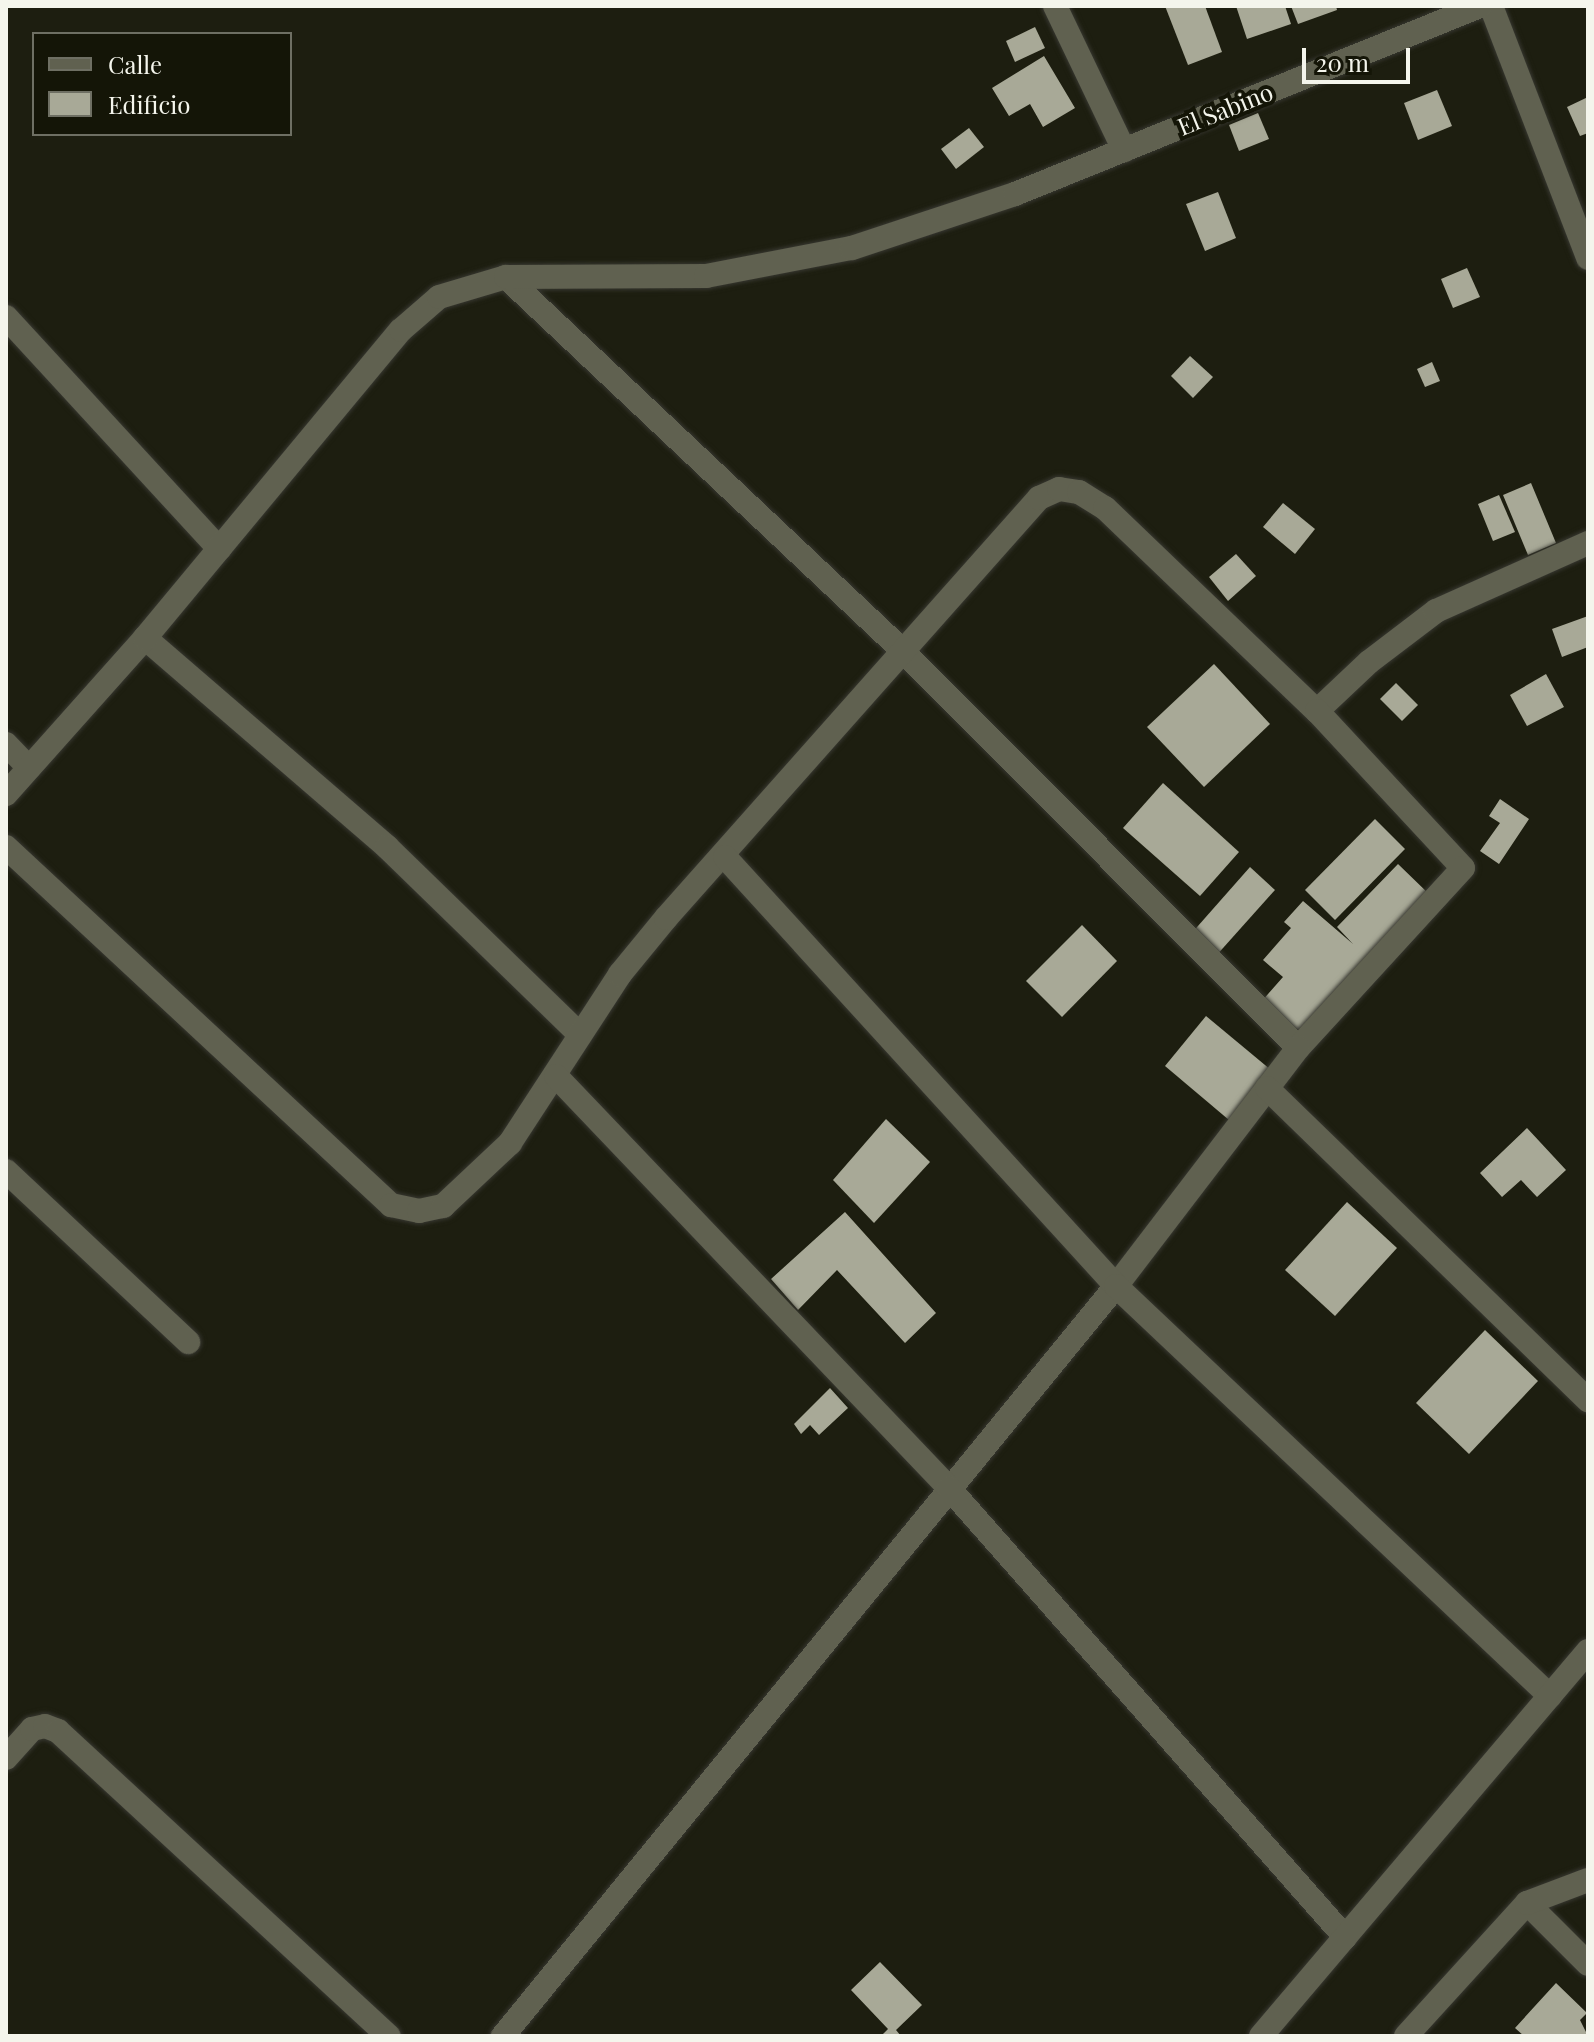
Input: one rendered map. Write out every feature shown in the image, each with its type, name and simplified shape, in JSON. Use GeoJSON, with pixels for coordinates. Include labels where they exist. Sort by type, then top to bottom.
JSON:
{"type":"FeatureCollection","features":[{"type":"Feature","properties":{"kind":"street"},"geometry":{"type":"LineString","coordinates":[[1055,6],[1124,150]]}},
{"type":"Feature","properties":{"kind":"street","name":"El Sabino"},"geometry":{"type":"LineString","coordinates":[[6,794],[145,638],[401,330],[439,297],[506,277],[706,276],[852,248],[1015,194],[1480,6]]}},
{"type":"Feature","properties":{"kind":"street"},"geometry":{"type":"LineString","coordinates":[[1491,6],[1588,258]]}},
{"type":"Feature","properties":{"kind":"street"},"geometry":{"type":"LineString","coordinates":[[506,277],[903,651],[1298,1048]]}},
{"type":"Feature","properties":{"kind":"street"},"geometry":{"type":"LineString","coordinates":[[6,317],[219,549]]}},
{"type":"Feature","properties":{"kind":"street"},"geometry":{"type":"LineString","coordinates":[[6,847],[391,1205],[419,1211],[443,1206],[510,1143],[639,951],[1039,498],[1059,489],[1079,492],[1105,508],[1317,711],[1463,868],[1298,1048],[1116,1286],[503,2036]]}},
{"type":"Feature","properties":{"kind":"street"},"geometry":{"type":"LineString","coordinates":[[1317,711],[1369,662],[1436,611],[1588,543]]}},
{"type":"Feature","properties":{"kind":"street"},"geometry":{"type":"LineString","coordinates":[[145,638],[387,847],[580,1035]]}},
{"type":"Feature","properties":{"kind":"street"},"geometry":{"type":"LineString","coordinates":[[6,744],[29,768]]}},
{"type":"Feature","properties":{"kind":"street"},"geometry":{"type":"LineString","coordinates":[[725,857],[1116,1286],[1550,1696]]}},
{"type":"Feature","properties":{"kind":"street"},"geometry":{"type":"LineString","coordinates":[[556,1076],[949,1488],[1345,1937]]}},
{"type":"Feature","properties":{"kind":"street"},"geometry":{"type":"LineString","coordinates":[[1267,1088],[1588,1400]]}},
{"type":"Feature","properties":{"kind":"street"},"geometry":{"type":"LineString","coordinates":[[6,1171],[188,1342]]}},
{"type":"Feature","properties":{"kind":"street"},"geometry":{"type":"LineString","coordinates":[[1261,2036],[1588,1651]]}},
{"type":"Feature","properties":{"kind":"street"},"geometry":{"type":"LineString","coordinates":[[6,1758],[32,1729],[58,1731],[389,2036]]}},
{"type":"Feature","properties":{"kind":"street"},"geometry":{"type":"LineString","coordinates":[[1406,2036],[1527,1903],[1588,1880]]}},
{"type":"Feature","properties":{"kind":"street"},"geometry":{"type":"LineString","coordinates":[[1527,1903],[1588,1964]]}},
{"type":"Feature","properties":{"kind":"building"},"geometry":{"type":"Polygon","coordinates":[[[1165,6],[1205,6],[1222,52],[1188,65],[1165,6]]]}},
{"type":"Feature","properties":{"kind":"building"},"geometry":{"type":"Polygon","coordinates":[[[1236,6],[1285,6],[1291,24],[1247,39],[1236,6]]]}},
{"type":"Feature","properties":{"kind":"building"},"geometry":{"type":"Polygon","coordinates":[[[1291,6],[1336,6],[1337,10],[1298,24],[1291,6]]]}},
{"type":"Feature","properties":{"kind":"building"},"geometry":{"type":"Polygon","coordinates":[[[1035,27],[1045,48],[1015,62],[1006,41],[1035,27]]]}},
{"type":"Feature","properties":{"kind":"building"},"geometry":{"type":"Polygon","coordinates":[[[1044,56],[1075,108],[1043,127],[1030,104],[1009,116],[992,88],[1044,56]]]}},
{"type":"Feature","properties":{"kind":"building"},"geometry":{"type":"Polygon","coordinates":[[[1437,90],[1452,126],[1418,140],[1404,103],[1437,90]]]}},
{"type":"Feature","properties":{"kind":"building"},"geometry":{"type":"Polygon","coordinates":[[[1588,97],[1588,133],[1580,136],[1567,107],[1588,97]]]}},
{"type":"Feature","properties":{"kind":"building"},"geometry":{"type":"Polygon","coordinates":[[[1258,113],[1269,139],[1239,151],[1229,125],[1258,113]]]}},
{"type":"Feature","properties":{"kind":"building"},"geometry":{"type":"Polygon","coordinates":[[[969,128],[984,147],[956,169],[941,149],[969,128]]]}},
{"type":"Feature","properties":{"kind":"building"},"geometry":{"type":"Polygon","coordinates":[[[1218,192],[1236,238],[1205,251],[1186,204],[1218,192]]]}},
{"type":"Feature","properties":{"kind":"building"},"geometry":{"type":"Polygon","coordinates":[[[1467,268],[1480,297],[1453,308],[1441,279],[1467,268]]]}},
{"type":"Feature","properties":{"kind":"building"},"geometry":{"type":"Polygon","coordinates":[[[1190,356],[1213,377],[1193,398],[1171,376],[1190,356]]]}},
{"type":"Feature","properties":{"kind":"building"},"geometry":{"type":"Polygon","coordinates":[[[1432,362],[1440,381],[1425,387],[1417,369],[1432,362]]]}},
{"type":"Feature","properties":{"kind":"building"},"geometry":{"type":"Polygon","coordinates":[[[1531,483],[1556,543],[1528,555],[1503,495],[1531,483]]]}},
{"type":"Feature","properties":{"kind":"building"},"geometry":{"type":"Polygon","coordinates":[[[1499,495],[1515,532],[1493,541],[1478,504],[1499,495]]]}},
{"type":"Feature","properties":{"kind":"building"},"geometry":{"type":"Polygon","coordinates":[[[1283,503],[1315,529],[1295,554],[1263,527],[1283,503]]]}},
{"type":"Feature","properties":{"kind":"building"},"geometry":{"type":"Polygon","coordinates":[[[1236,554],[1256,576],[1228,601],[1209,577],[1236,554]]]}},
{"type":"Feature","properties":{"kind":"building"},"geometry":{"type":"Polygon","coordinates":[[[1588,616],[1588,647],[1562,657],[1552,629],[1588,616]]]}},
{"type":"Feature","properties":{"kind":"building"},"geometry":{"type":"Polygon","coordinates":[[[1214,664],[1270,724],[1204,787],[1147,727],[1214,664]]]}},
{"type":"Feature","properties":{"kind":"building"},"geometry":{"type":"Polygon","coordinates":[[[1546,674],[1564,707],[1527,726],[1510,695],[1546,674]]]}},
{"type":"Feature","properties":{"kind":"building"},"geometry":{"type":"Polygon","coordinates":[[[1396,683],[1418,705],[1402,721],[1380,699],[1396,683]]]}},
{"type":"Feature","properties":{"kind":"building"},"geometry":{"type":"Polygon","coordinates":[[[1163,783],[1239,852],[1200,896],[1123,828],[1163,783]]]}},
{"type":"Feature","properties":{"kind":"building"},"geometry":{"type":"Polygon","coordinates":[[[1500,799],[1529,819],[1499,864],[1480,851],[1500,823],[1489,816],[1500,799]]]}},
{"type":"Feature","properties":{"kind":"building"},"geometry":{"type":"Polygon","coordinates":[[[1375,819],[1405,849],[1335,920],[1305,890],[1375,819]]]}},
{"type":"Feature","properties":{"kind":"building"},"geometry":{"type":"Polygon","coordinates":[[[1398,864],[1430,895],[1299,1036],[1260,1003],[1283,977],[1263,960],[1291,928],[1284,922],[1303,901],[1353,944],[1337,927],[1398,864]]]}},
{"type":"Feature","properties":{"kind":"building"},"geometry":{"type":"Polygon","coordinates":[[[1250,867],[1275,890],[1215,957],[1190,935],[1250,867]]]}},
{"type":"Feature","properties":{"kind":"building"},"geometry":{"type":"Polygon","coordinates":[[[1082,925],[1117,961],[1062,1017],[1026,981],[1082,925]]]}},
{"type":"Feature","properties":{"kind":"building"},"geometry":{"type":"Polygon","coordinates":[[[1206,1016],[1271,1070],[1229,1120],[1165,1066],[1206,1016]]]}},
{"type":"Feature","properties":{"kind":"building"},"geometry":{"type":"Polygon","coordinates":[[[886,1119],[930,1162],[874,1223],[833,1180],[886,1119]]]}},
{"type":"Feature","properties":{"kind":"building"},"geometry":{"type":"Polygon","coordinates":[[[1527,1128],[1566,1170],[1537,1197],[1521,1180],[1502,1197],[1480,1173],[1527,1128]]]}},
{"type":"Feature","properties":{"kind":"building"},"geometry":{"type":"Polygon","coordinates":[[[1347,1202],[1397,1248],[1335,1316],[1285,1270],[1347,1202]]]}},
{"type":"Feature","properties":{"kind":"building"},"geometry":{"type":"Polygon","coordinates":[[[845,1212],[936,1313],[905,1343],[837,1270],[798,1310],[771,1279],[845,1212]]]}},
{"type":"Feature","properties":{"kind":"building"},"geometry":{"type":"Polygon","coordinates":[[[1485,1330],[1538,1381],[1469,1454],[1416,1403],[1485,1330]]]}},
{"type":"Feature","properties":{"kind":"building"},"geometry":{"type":"Polygon","coordinates":[[[830,1388],[848,1408],[819,1435],[810,1425],[801,1434],[794,1424],[830,1388]]]}},
{"type":"Feature","properties":{"kind":"building"},"geometry":{"type":"Polygon","coordinates":[[[880,1962],[922,2005],[896,2030],[901,2036],[881,2036],[888,2029],[851,1990],[880,1962]]]}},
{"type":"Feature","properties":{"kind":"building"},"geometry":{"type":"Polygon","coordinates":[[[1556,1983],[1587,2013],[1580,2020],[1588,2036],[1524,2036],[1515,2028],[1556,1983]]]}}]}
